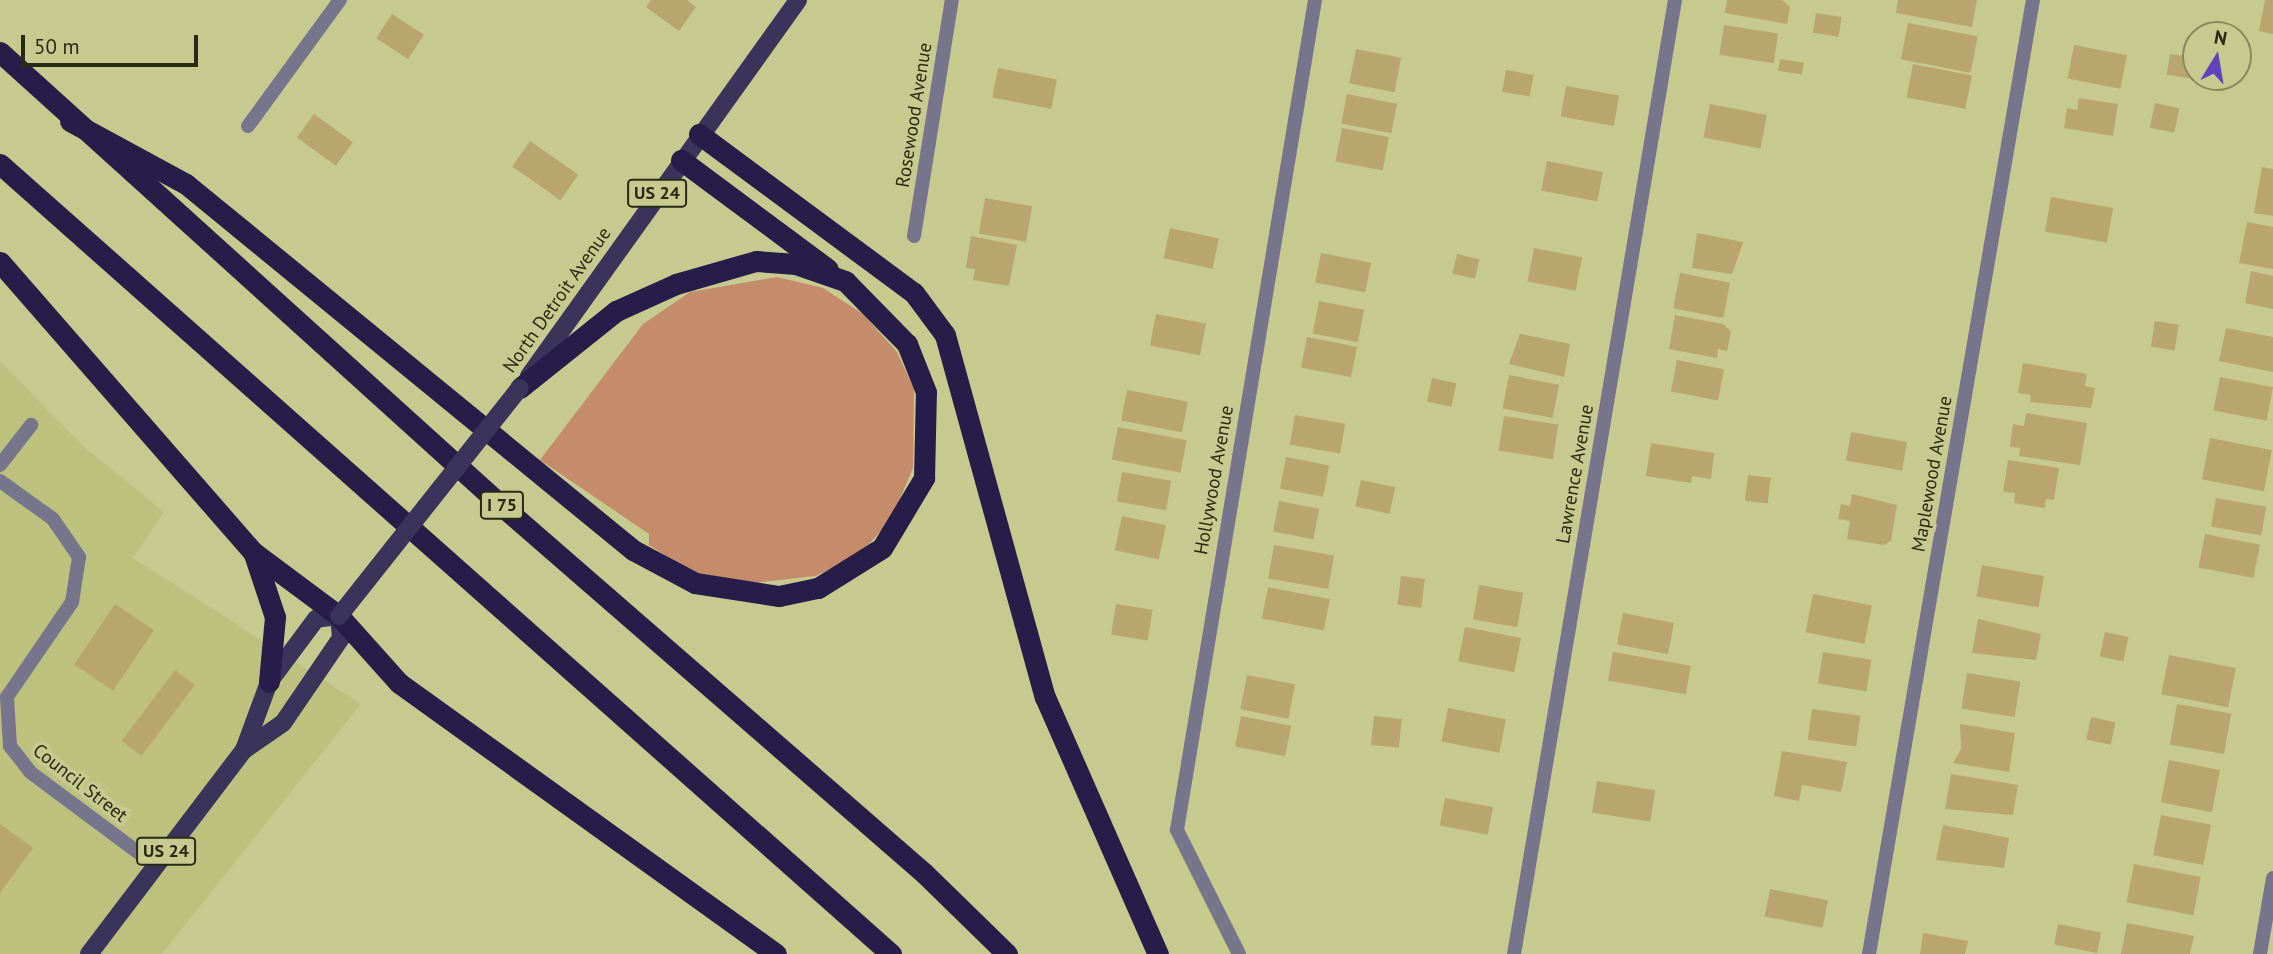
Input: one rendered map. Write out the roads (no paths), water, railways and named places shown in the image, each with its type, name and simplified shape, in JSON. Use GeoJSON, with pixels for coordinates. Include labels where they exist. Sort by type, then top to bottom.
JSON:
{"type":"FeatureCollection","features":[{"type":"Feature","properties":{"kind":"highway","name":"I 75"},"geometry":{"type":"LineString","coordinates":[[0,52],[70,121],[924,873],[1007,954]]}},
{"type":"Feature","properties":{"kind":"highway"},"geometry":{"type":"LineString","coordinates":[[70,121],[187,184],[633,550],[695,583],[736,594],[805,591],[858,568],[902,522],[924,478],[926,392],[908,344],[845,281],[681,160]]}},
{"type":"Feature","properties":{"kind":"highway"},"geometry":{"type":"LineString","coordinates":[[699,134],[914,293],[945,335],[1045,698],[1157,954]]}},
{"type":"Feature","properties":{"kind":"highway"},"geometry":{"type":"LineString","coordinates":[[0,164],[891,954]]}},
{"type":"Feature","properties":{"kind":"highway"},"geometry":{"type":"LineString","coordinates":[[520,388],[616,311],[719,269],[757,261],[796,264],[845,281]]}},
{"type":"Feature","properties":{"kind":"highway"},"geometry":{"type":"LineString","coordinates":[[0,262],[253,552],[339,616],[399,683],[776,954]]}},
{"type":"Feature","properties":{"kind":"highway"},"geometry":{"type":"LineString","coordinates":[[253,552],[275,617],[269,682]]}},
{"type":"Feature","properties":{"kind":"main road","name":"North Detroit Avenue"},"geometry":{"type":"LineString","coordinates":[[244,750],[283,723],[341,638],[339,616],[520,388],[699,134],[798,0]]}},
{"type":"Feature","properties":{"kind":"main road","name":"North Detroit Avenue"},"geometry":{"type":"LineString","coordinates":[[89,954],[244,750],[269,682],[316,619],[339,616]]}},
{"type":"Feature","properties":{"kind":"street"},"geometry":{"type":"LineString","coordinates":[[248,125],[340,0]]}},
{"type":"Feature","properties":{"kind":"street","name":"Rosewood Avenue"},"geometry":{"type":"LineString","coordinates":[[914,236],[953,0]]}},
{"type":"Feature","properties":{"kind":"street","name":"Hollywood Avenue"},"geometry":{"type":"LineString","coordinates":[[1239,954],[1177,830],[1315,0]]}},
{"type":"Feature","properties":{"kind":"street","name":"Lawrence Avenue"},"geometry":{"type":"LineString","coordinates":[[1514,954],[1675,0]]}},
{"type":"Feature","properties":{"kind":"street","name":"Maplewood Avenue"},"geometry":{"type":"LineString","coordinates":[[1870,954],[2033,0]]}},
{"type":"Feature","properties":{"kind":"street"},"geometry":{"type":"LineString","coordinates":[[0,465],[31,425]]}},
{"type":"Feature","properties":{"kind":"street","name":"Council Street"},"geometry":{"type":"LineString","coordinates":[[0,481],[53,519],[79,557],[72,602],[7,697],[10,746],[30,772],[155,865]]}},
{"type":"Feature","properties":{"kind":"street"},"geometry":{"type":"LineString","coordinates":[[2260,954],[2273,878]]}}]}
